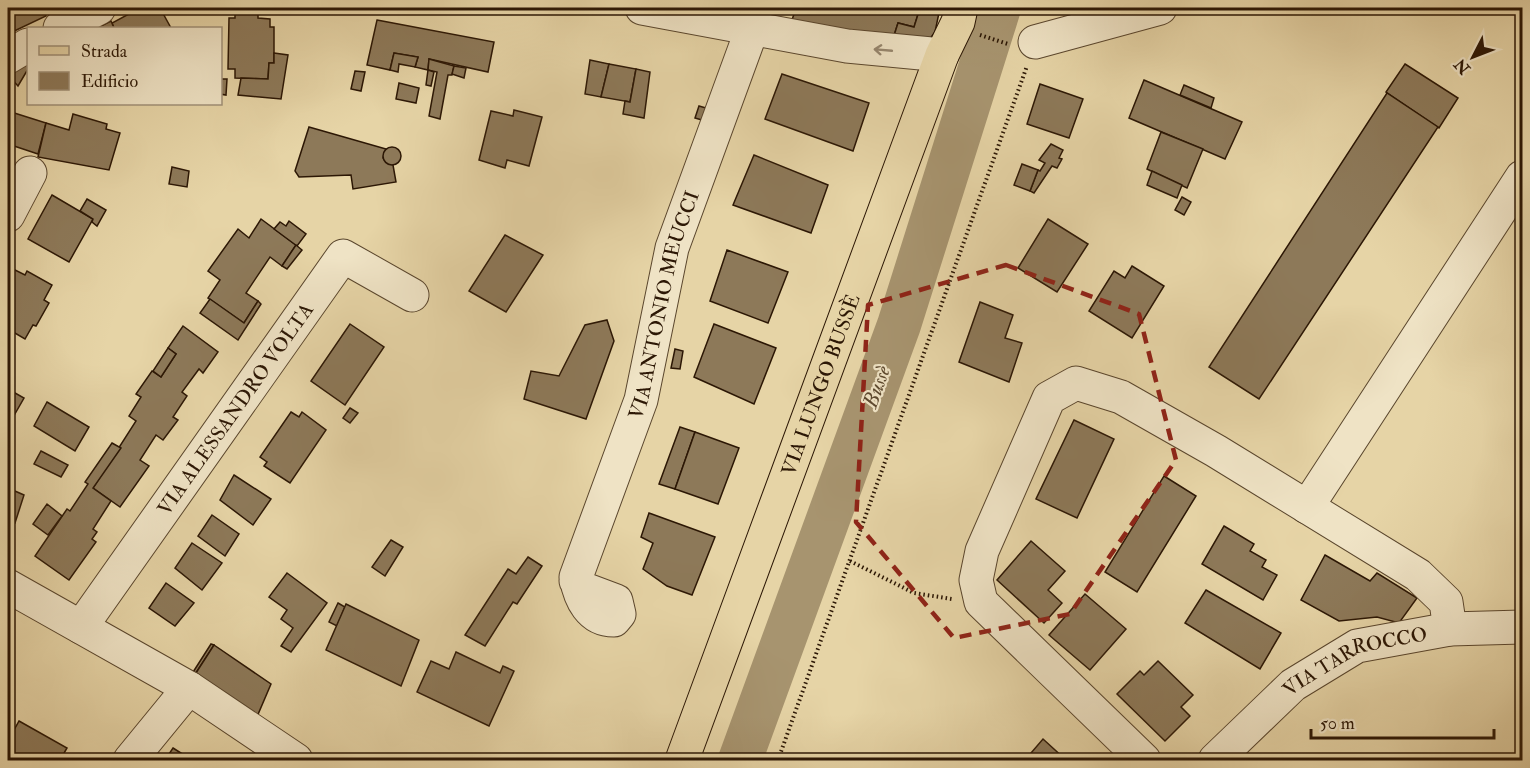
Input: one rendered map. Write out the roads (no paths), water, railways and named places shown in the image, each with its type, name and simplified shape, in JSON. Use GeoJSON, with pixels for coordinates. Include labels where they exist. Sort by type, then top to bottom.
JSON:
{"type":"FeatureCollection","features":[{"type":"Feature","properties":{"kind":"main road","name":"VIA LUNGO BUSSÈ"},"geometry":{"type":"LineString","coordinates":[[682,760],[942,55],[960,15]]}},
{"type":"Feature","properties":{"kind":"street"},"geometry":{"type":"LineString","coordinates":[[62,27],[99,8]]}},
{"type":"Feature","properties":{"kind":"street"},"geometry":{"type":"LineString","coordinates":[[642,8],[847,46],[942,55]]}},
{"type":"Feature","properties":{"kind":"street"},"geometry":{"type":"LineString","coordinates":[[1035,42],[1160,8]]}},
{"type":"Feature","properties":{"kind":"street","name":"VIA ANTONIO MEUCCI"},"geometry":{"type":"LineString","coordinates":[[576,581],[642,400],[672,248],[752,29]]}},
{"type":"Feature","properties":{"kind":"street"},"geometry":{"type":"LineString","coordinates":[[8,57],[27,46]]}},
{"type":"Feature","properties":{"kind":"street"},"geometry":{"type":"LineString","coordinates":[[8,215],[30,173]]}},
{"type":"Feature","properties":{"kind":"street"},"geometry":{"type":"LineString","coordinates":[[1307,507],[1522,177]]}},
{"type":"Feature","properties":{"kind":"street","name":"VIA ALESSANDRO VOLTA"},"geometry":{"type":"LineString","coordinates":[[81,627],[344,256],[412,295]]}},
{"type":"Feature","properties":{"kind":"street"},"geometry":{"type":"LineString","coordinates":[[1144,760],[981,602],[976,580],[982,550],[1049,398],[1076,383],[1121,397],[1418,575],[1446,602],[1450,629]]}},
{"type":"Feature","properties":{"kind":"street"},"geometry":{"type":"LineString","coordinates":[[8,586],[189,688],[296,760]]}},
{"type":"Feature","properties":{"kind":"street","name":"VIA TARROCCO"},"geometry":{"type":"LineString","coordinates":[[1215,760],[1293,685],[1357,646],[1450,629],[1522,627]]}},
{"type":"Feature","properties":{"kind":"street"},"geometry":{"type":"LineString","coordinates":[[130,760],[189,688]]}},
{"type":"Feature","properties":{"kind":"waterway","name":"Bussè"},"geometry":{"type":"LineString","coordinates":[[740,760],[899,325],[999,8]]}}]}
